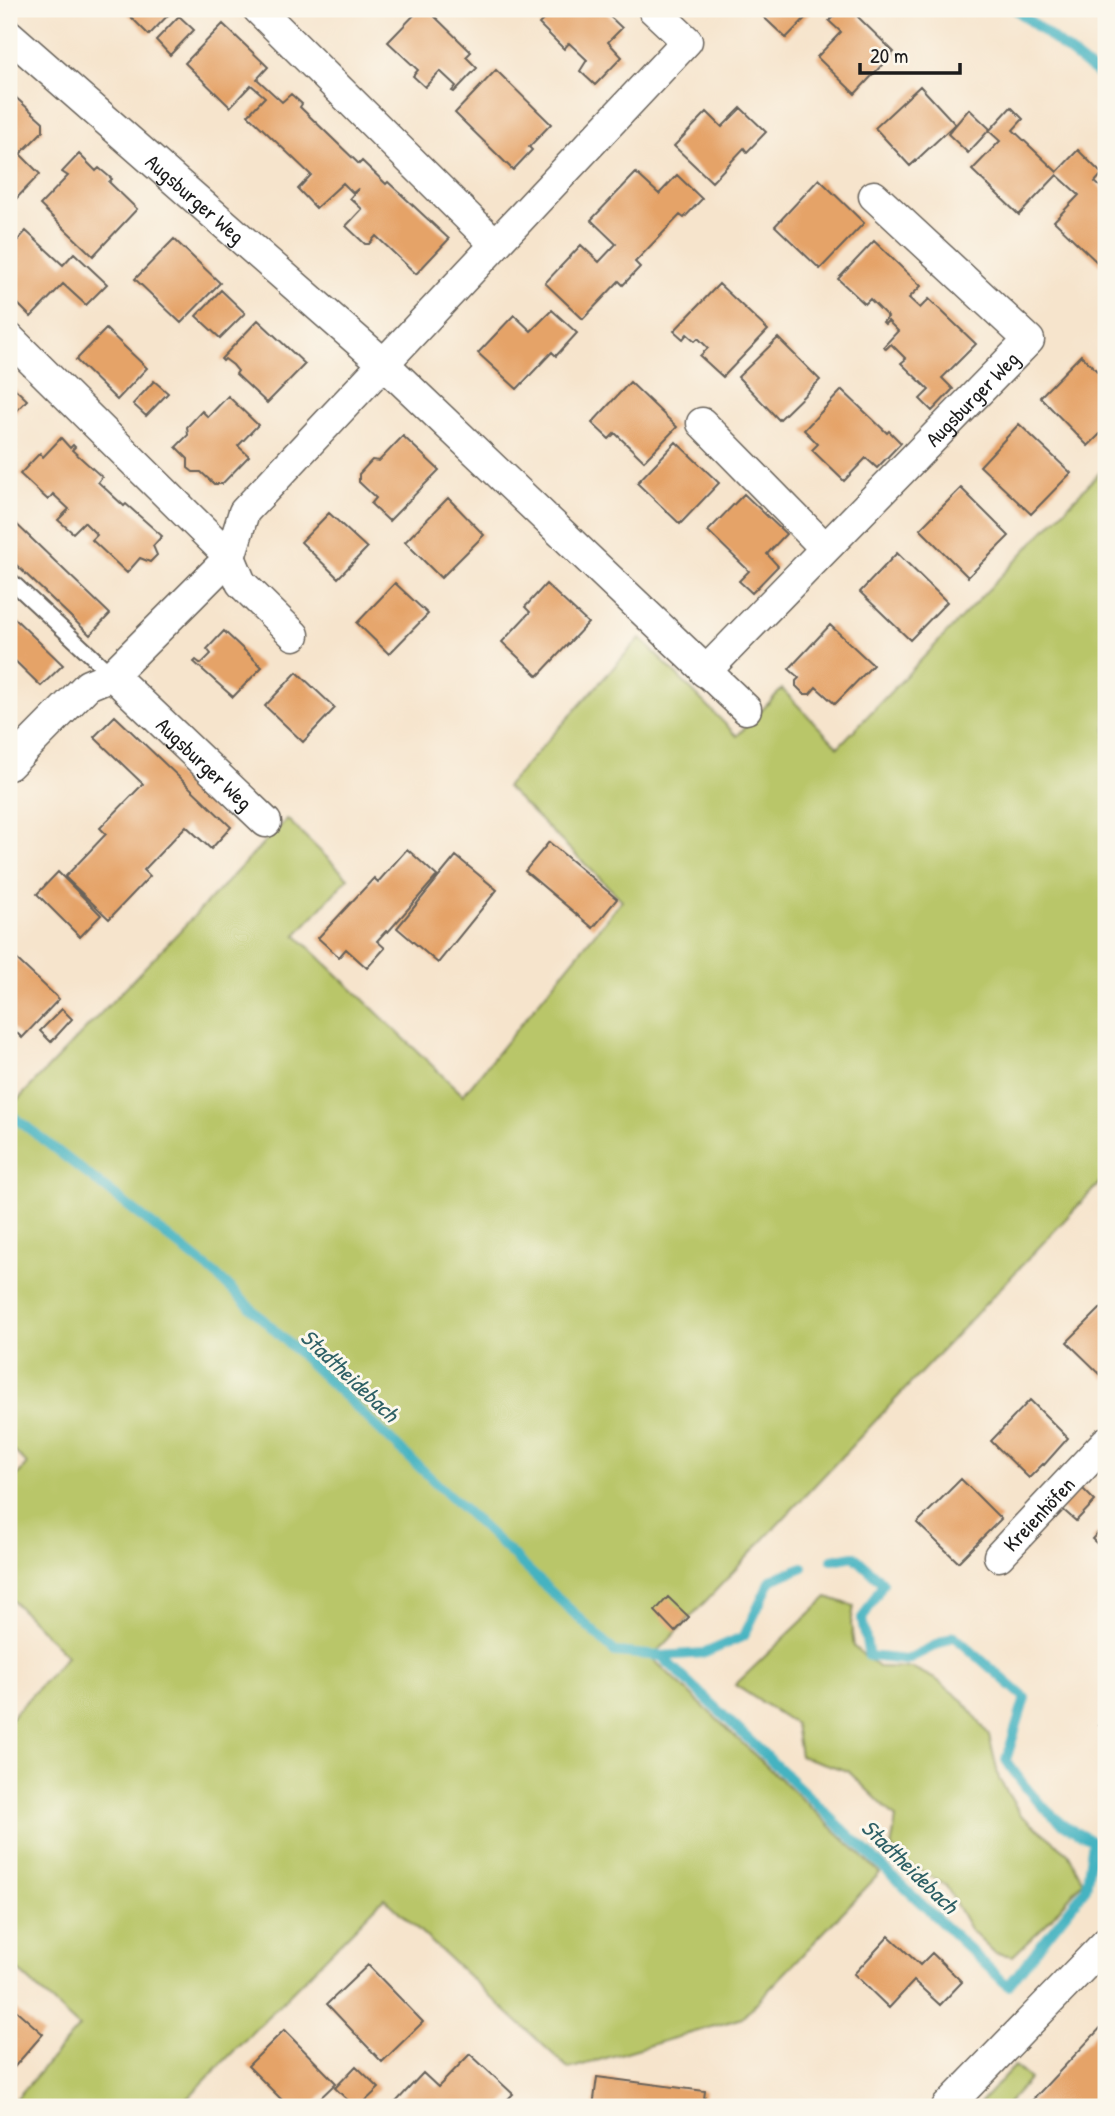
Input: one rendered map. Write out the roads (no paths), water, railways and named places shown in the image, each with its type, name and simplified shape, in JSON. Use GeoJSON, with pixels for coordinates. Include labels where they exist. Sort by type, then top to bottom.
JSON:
{"type":"FeatureCollection","features":[{"type":"Feature","properties":{"kind":"street"},"geometry":{"type":"LineString","coordinates":[[258,9],[495,244]]}},
{"type":"Feature","properties":{"kind":"street"},"geometry":{"type":"LineString","coordinates":[[9,765],[88,685],[112,674],[230,557],[244,512],[687,41],[653,9]]}},
{"type":"Feature","properties":{"kind":"street","name":"Augsburger Weg"},"geometry":{"type":"LineString","coordinates":[[9,35],[383,362],[746,709]]}},
{"type":"Feature","properties":{"kind":"street","name":"Augsburger Weg"},"geometry":{"type":"LineString","coordinates":[[705,672],[1029,340],[874,196]]}},
{"type":"Feature","properties":{"kind":"street"},"geometry":{"type":"LineString","coordinates":[[9,338],[230,557],[241,583],[294,635]]}},
{"type":"Feature","properties":{"kind":"street"},"geometry":{"type":"LineString","coordinates":[[702,423],[825,548]]}},
{"type":"Feature","properties":{"kind":"street","name":"Augsburger Weg"},"geometry":{"type":"LineString","coordinates":[[112,674],[266,822]]}},
{"type":"Feature","properties":{"kind":"street","name":"Kreienhöfen"},"geometry":{"type":"LineString","coordinates":[[999,1556],[1106,1442]]}},
{"type":"Feature","properties":{"kind":"street"},"geometry":{"type":"LineString","coordinates":[[947,2107],[1106,1943]]}},
{"type":"Feature","properties":{"kind":"lane"},"geometry":{"type":"LineString","coordinates":[[9,579],[112,674]]}},
{"type":"Feature","properties":{"kind":"waterway"},"geometry":{"type":"LineString","coordinates":[[1015,9],[1106,81]]}},
{"type":"Feature","properties":{"kind":"waterway","name":"Stadtheidebach"},"geometry":{"type":"LineString","coordinates":[[9,1113],[214,1273],[615,1652],[661,1656],[1008,1986],[1086,1888],[1093,1841]]}},
{"type":"Feature","properties":{"kind":"waterway","name":"Stadtheidebach"},"geometry":{"type":"LineString","coordinates":[[832,1560],[854,1556],[883,1583],[862,1619],[869,1656],[906,1660],[954,1636],[1025,1698],[1006,1760],[1048,1812],[1075,1832],[1106,1845]]}},
{"type":"Feature","properties":{"kind":"waterway","name":"Stadtheidebach"},"geometry":{"type":"LineString","coordinates":[[661,1656],[705,1653],[744,1636],[771,1580],[803,1567]]}}]}
